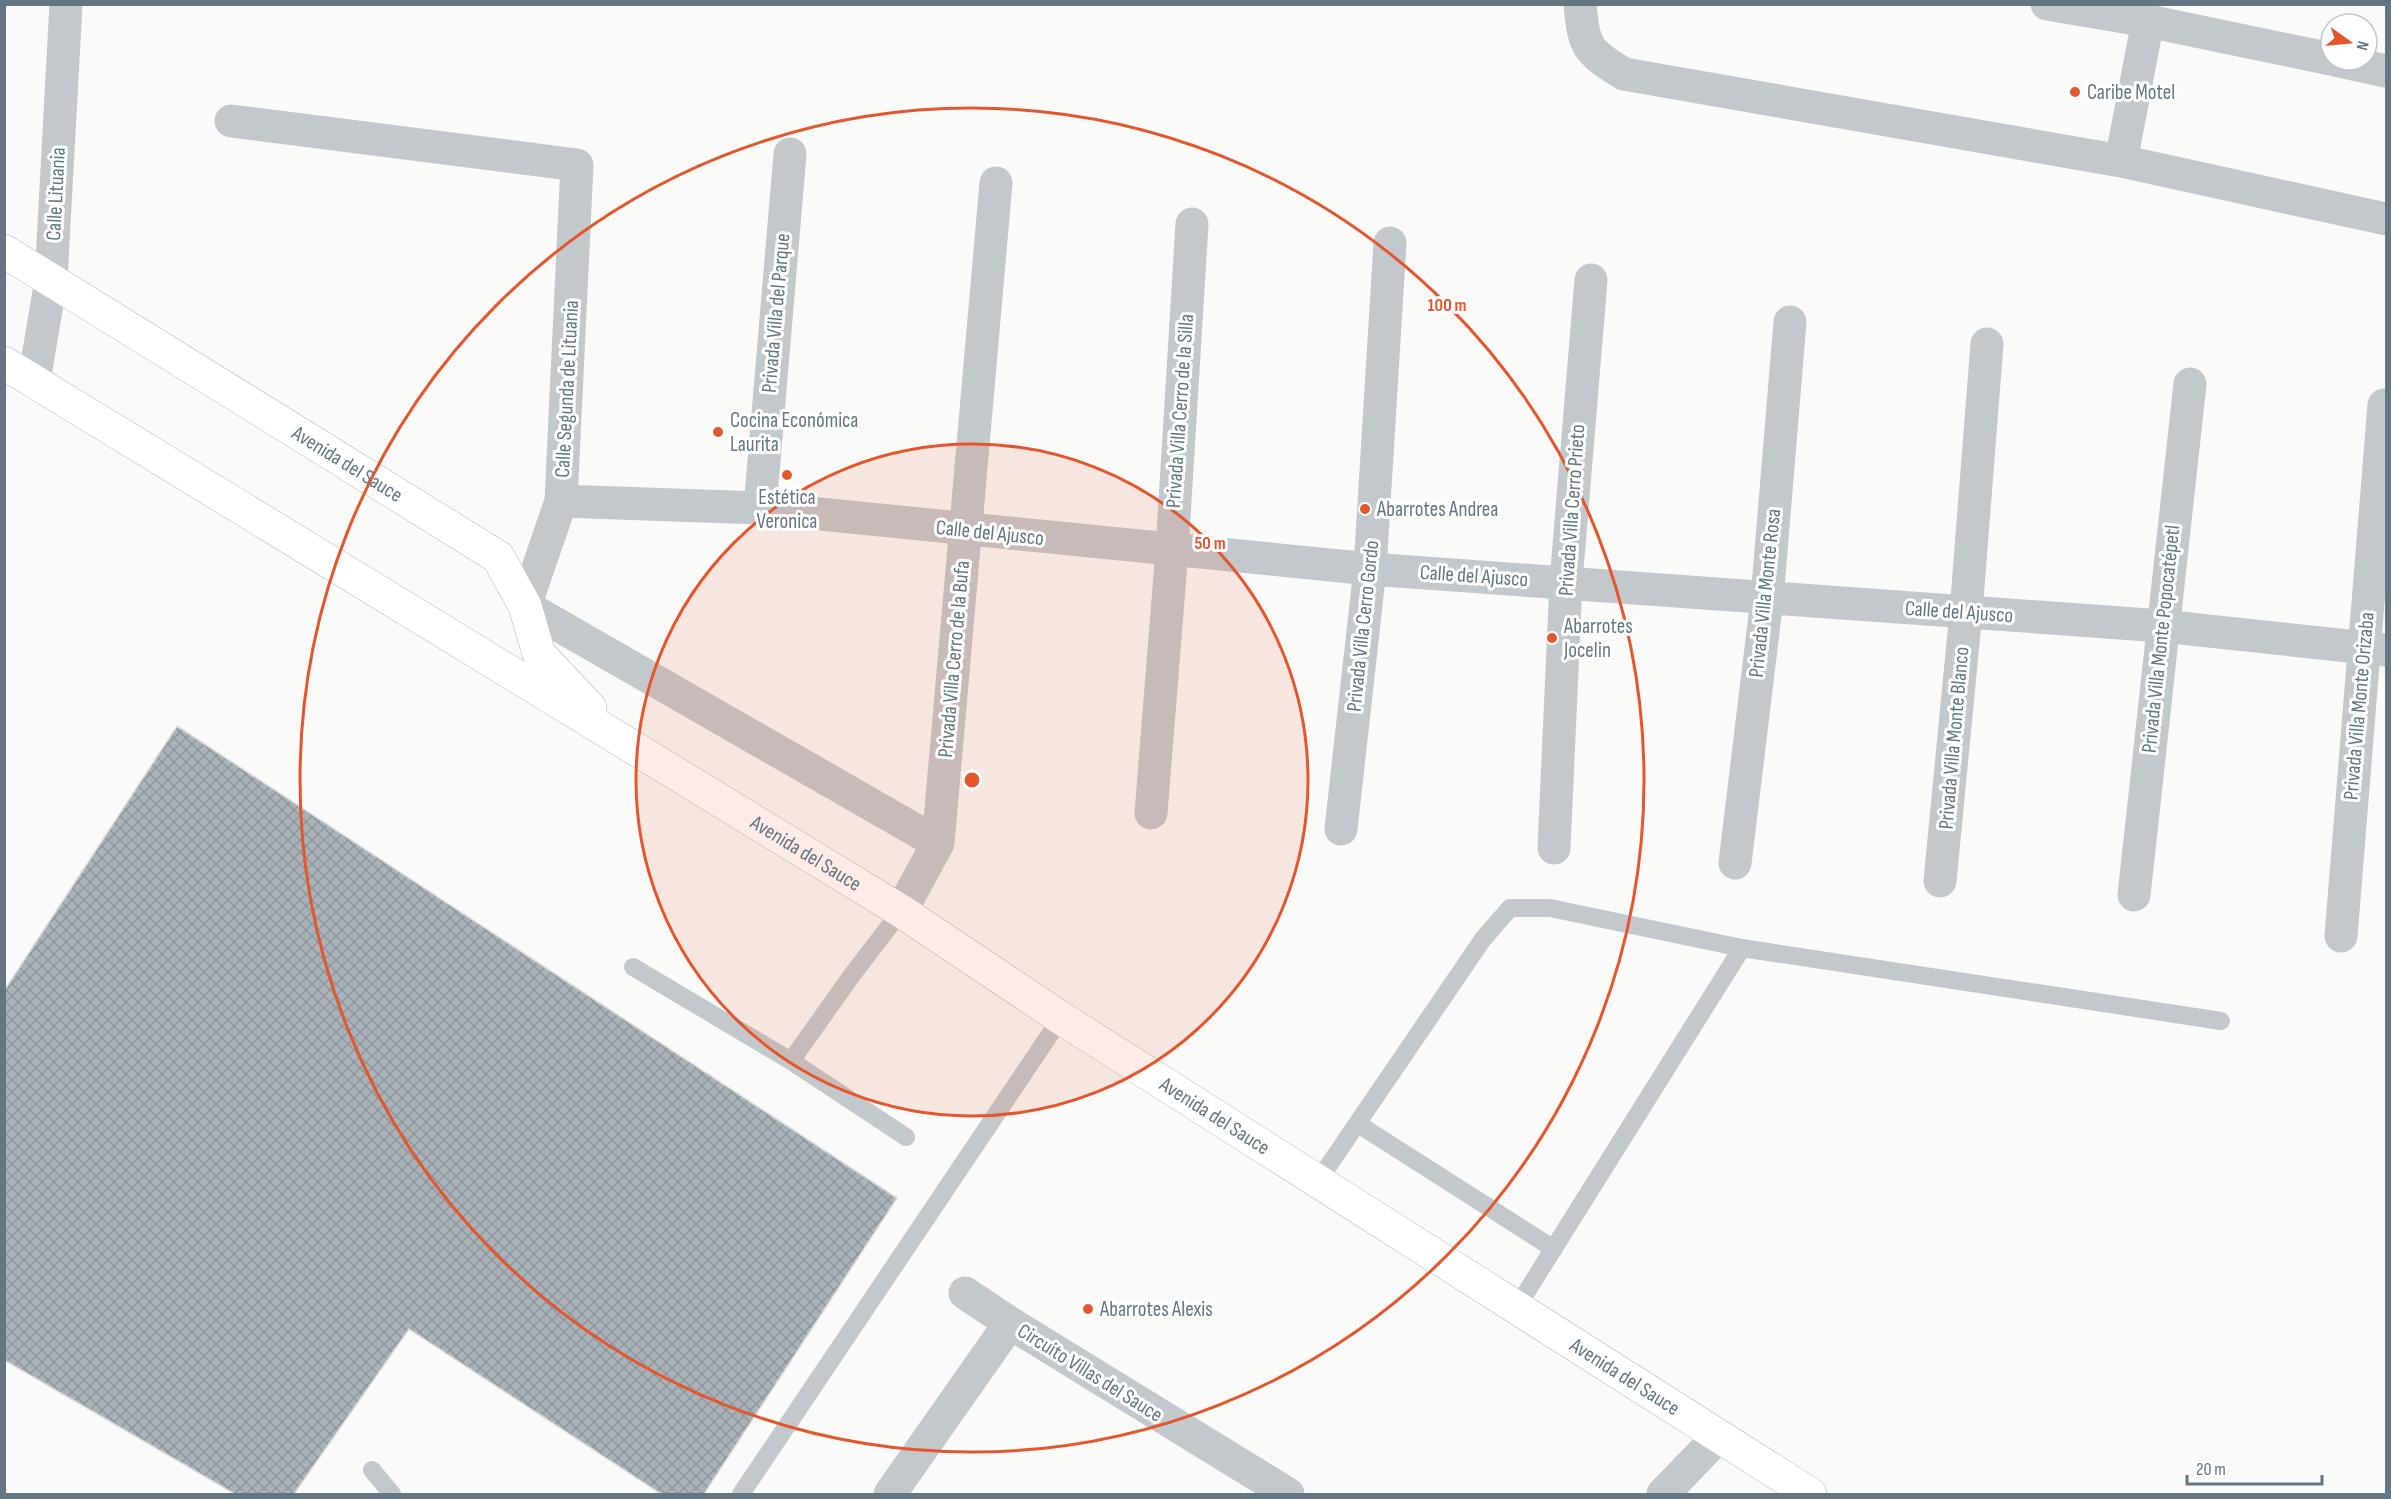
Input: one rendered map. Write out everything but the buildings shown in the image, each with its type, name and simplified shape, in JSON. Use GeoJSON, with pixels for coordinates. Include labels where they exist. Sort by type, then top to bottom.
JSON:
{"type":"FeatureCollection","features":[{"type":"Feature","properties":{"kind":"main road","name":"Avenida del Sauce"},"geometry":{"type":"LineString","coordinates":[[4,251],[498,557],[525,606],[539,654],[621,739]]}},
{"type":"Feature","properties":{"kind":"main road","name":"Avenida del Sauce"},"geometry":{"type":"LineString","coordinates":[[4,363],[902,911],[1061,1018],[1810,1494]]}},
{"type":"Feature","properties":{"kind":"street","name":"Calle Lituania"},"geometry":{"type":"LineString","coordinates":[[34,381],[51,280],[66,4]]}},
{"type":"Feature","properties":{"kind":"street"},"geometry":{"type":"LineString","coordinates":[[1580,4],[1583,37],[1597,58],[1624,74],[2121,161],[2386,219]]}},
{"type":"Feature","properties":{"kind":"street"},"geometry":{"type":"LineString","coordinates":[[2047,4],[2148,21],[2319,57]]}},
{"type":"Feature","properties":{"kind":"street"},"geometry":{"type":"LineString","coordinates":[[2121,161],[2148,21]]}},
{"type":"Feature","properties":{"kind":"street","name":"Calle Segunda de Lituania"},"geometry":{"type":"LineString","coordinates":[[231,121],[577,165],[561,501],[525,606]]}},
{"type":"Feature","properties":{"kind":"street","name":"Privada Villa del Parque"},"geometry":{"type":"LineString","coordinates":[[760,508],[790,154]]}},
{"type":"Feature","properties":{"kind":"street","name":"Privada Villa Cerro de la Bufa"},"geometry":{"type":"LineString","coordinates":[[902,911],[938,843],[996,183]]}},
{"type":"Feature","properties":{"kind":"street","name":"Privada Villa Cerro de la Silla"},"geometry":{"type":"LineString","coordinates":[[1151,813],[1172,550],[1192,224]]}},
{"type":"Feature","properties":{"kind":"street","name":"Privada Villa Cerro Gordo"},"geometry":{"type":"LineString","coordinates":[[1341,829],[1370,569],[1390,243]]}},
{"type":"Feature","properties":{"kind":"street","name":"Privada Villa Cerro Prieto"},"geometry":{"type":"LineString","coordinates":[[1554,848],[1566,582],[1591,280]]}},
{"type":"Feature","properties":{"kind":"street","name":"Privada Villa Monte Rosa"},"geometry":{"type":"LineString","coordinates":[[1735,863],[1767,599],[1790,322]]}},
{"type":"Feature","properties":{"kind":"street","name":"Privada Villa Monte Blanco"},"geometry":{"type":"LineString","coordinates":[[1940,881],[1966,612],[1987,344]]}},
{"type":"Feature","properties":{"kind":"street","name":"Privada Villa Monte Popocatépetl"},"geometry":{"type":"LineString","coordinates":[[2134,895],[2190,384]]}},
{"type":"Feature","properties":{"kind":"street","name":"Privada Villa Monte Orizaba"},"geometry":{"type":"LineString","coordinates":[[2341,936],[2375,649],[2384,405]]}},
{"type":"Feature","properties":{"kind":"street","name":"Calle del Ajusco"},"geometry":{"type":"LineString","coordinates":[[561,501],[760,508],[1370,569],[2162,626],[2375,649]]}},
{"type":"Feature","properties":{"kind":"street"},"geometry":{"type":"LineString","coordinates":[[525,606],[938,843]]}},
{"type":"Feature","properties":{"kind":"street"},"geometry":{"type":"LineString","coordinates":[[966,1293],[1010,1323]]}},
{"type":"Feature","properties":{"kind":"street","name":"Circuito Villas del Sauce"},"geometry":{"type":"LineString","coordinates":[[890,1494],[1010,1323],[1288,1494]]}},
{"type":"Feature","properties":{"kind":"street"},"geometry":{"type":"LineString","coordinates":[[1663,1494],[1719,1436]]}},
{"type":"Feature","properties":{"kind":"lane"},"geometry":{"type":"LineString","coordinates":[[1318,1181],[1483,939],[1510,908],[1550,908],[1742,948],[2220,1021]]}},
{"type":"Feature","properties":{"kind":"lane"},"geometry":{"type":"LineString","coordinates":[[791,1061],[852,975],[902,911]]}},
{"type":"Feature","properties":{"kind":"lane"},"geometry":{"type":"LineString","coordinates":[[1517,1307],[1742,948]]}},
{"type":"Feature","properties":{"kind":"lane"},"geometry":{"type":"LineString","coordinates":[[633,967],[791,1061],[906,1137]]}},
{"type":"Feature","properties":{"kind":"lane"},"geometry":{"type":"LineString","coordinates":[[741,1494],[1061,1018]]}},
{"type":"Feature","properties":{"kind":"lane"},"geometry":{"type":"LineString","coordinates":[[1358,1124],[1554,1249]]}},
{"type":"Feature","properties":{"kind":"lane"},"geometry":{"type":"LineString","coordinates":[[372,1470],[392,1494]]}},
{"type":"Feature","properties":{"kind":"place","name":"Caribe Motel"},"geometry":{"type":"Point","coordinates":[2075,92]}},
{"type":"Feature","properties":{"kind":"place","name":"Cocina Económica Laurita"},"geometry":{"type":"Point","coordinates":[718,432]}},
{"type":"Feature","properties":{"kind":"place","name":"Estética Veronica"},"geometry":{"type":"Point","coordinates":[787,475]}},
{"type":"Feature","properties":{"kind":"place","name":"Abarrotes Andrea"},"geometry":{"type":"Point","coordinates":[1365,509]}},
{"type":"Feature","properties":{"kind":"place","name":"Abarrotes Jocelin"},"geometry":{"type":"Point","coordinates":[1552,638]}},
{"type":"Feature","properties":{"kind":"place","name":"Abarrotes Alexis"},"geometry":{"type":"Point","coordinates":[1088,1309]}}]}
